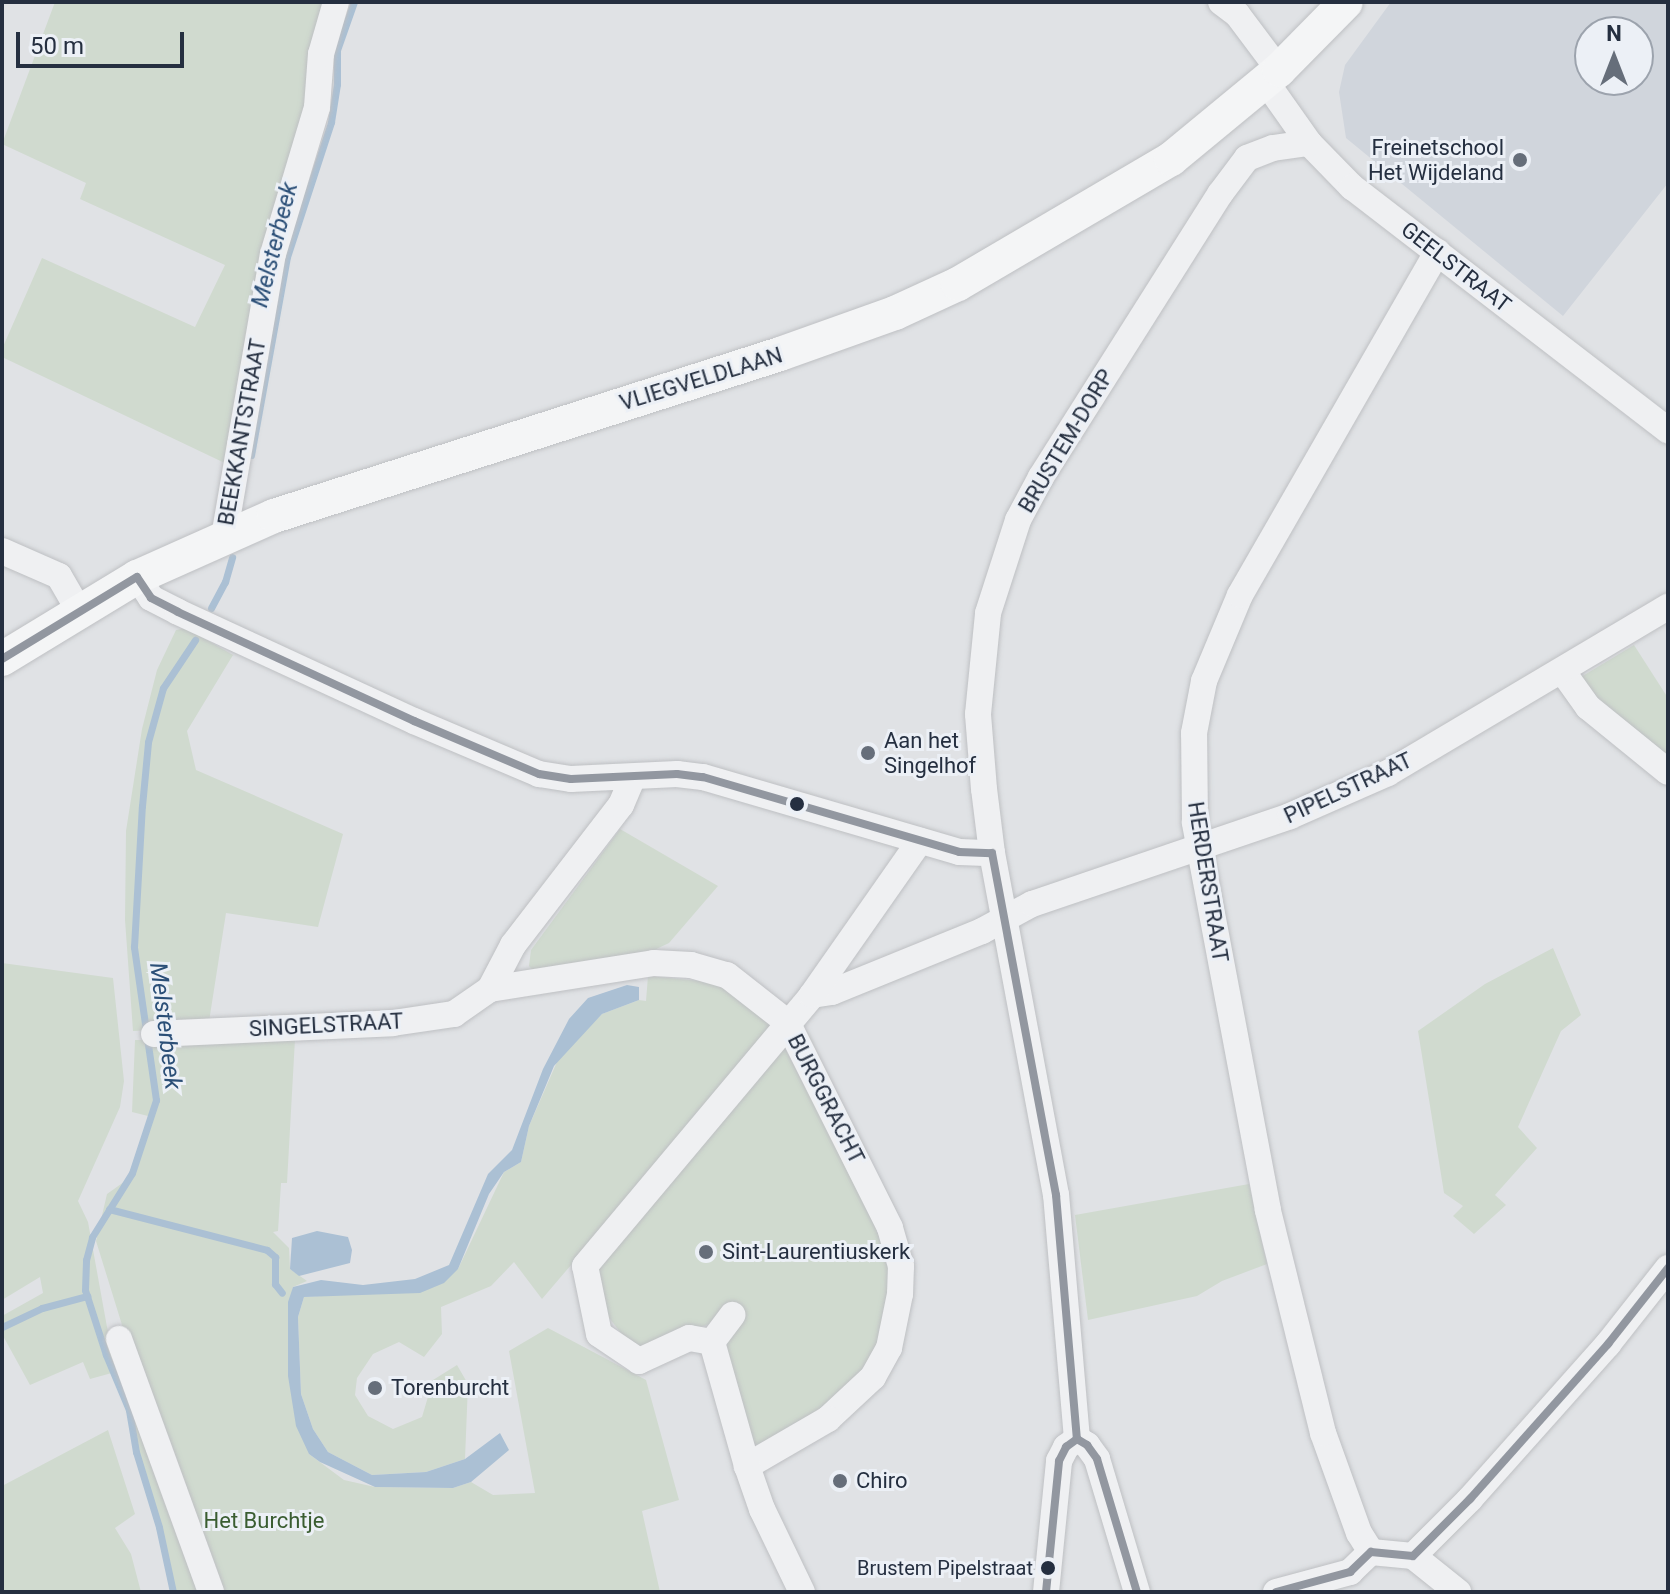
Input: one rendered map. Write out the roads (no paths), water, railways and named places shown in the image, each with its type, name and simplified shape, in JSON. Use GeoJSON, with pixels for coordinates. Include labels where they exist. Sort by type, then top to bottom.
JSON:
{"type":"FeatureCollection","features":[{"type":"Feature","properties":{"kind":"main road","name":"VLIEGVELDLAAN"},"geometry":{"type":"LineString","coordinates":[[2,659],[137,577],[224,537],[349,490],[780,354],[895,313],[1006,258],[1171,159],[1273,76],[1346,2]]}},
{"type":"Feature","properties":{"kind":"street","name":"BEEKKANTSTRAAT"},"geometry":{"type":"LineString","coordinates":[[224,537],[273,254],[317,107],[321,54],[336,2]]}},
{"type":"Feature","properties":{"kind":"street","name":"GEELSTRAAT"},"geometry":{"type":"LineString","coordinates":[[1221,2],[1237,14],[1309,143],[1352,187],[1668,430]]}},
{"type":"Feature","properties":{"kind":"street","name":"BRUSTEM-DORP"},"geometry":{"type":"LineString","coordinates":[[1077,1439],[1056,1195],[992,853],[978,714],[979,672],[988,613],[1018,520],[1212,207],[1247,158],[1273,148],[1309,143]]}},
{"type":"Feature","properties":{"kind":"street","name":"HERDERSTRAAT"},"geometry":{"type":"LineString","coordinates":[[1371,1552],[1359,1533],[1323,1433],[1271,1225],[1195,822],[1194,733],[1204,681],[1240,595],[1437,252]]}},
{"type":"Feature","properties":{"kind":"street"},"geometry":{"type":"LineString","coordinates":[[2,551],[59,576],[79,610]]}},
{"type":"Feature","properties":{"kind":"street"},"geometry":{"type":"LineString","coordinates":[[137,577],[151,598],[164,605],[513,765],[571,779],[677,774],[703,777],[959,852],[992,853]]}},
{"type":"Feature","properties":{"kind":"street","name":"PIPELSTRAAT"},"geometry":{"type":"LineString","coordinates":[[1006,919],[1032,904],[1290,816],[1388,773],[1668,607]]}},
{"type":"Feature","properties":{"kind":"street"},"geometry":{"type":"LineString","coordinates":[[1563,672],[1588,707],[1668,772]]}},
{"type":"Feature","properties":{"kind":"street","name":"SINGELSTRAAT"},"geometry":{"type":"LineString","coordinates":[[490,989],[513,945],[621,805],[633,777]]}},
{"type":"Feature","properties":{"kind":"street"},"geometry":{"type":"LineString","coordinates":[[787,1022],[812,995],[920,841]]}},
{"type":"Feature","properties":{"kind":"street"},"geometry":{"type":"LineString","coordinates":[[812,995],[832,992],[1006,919]]}},
{"type":"Feature","properties":{"kind":"street","name":"SINGELSTRAAT"},"geometry":{"type":"LineString","coordinates":[[154,1034],[393,1023],[454,1014],[490,989],[654,963],[691,965],[727,975],[787,1022]]}},
{"type":"Feature","properties":{"kind":"street","name":"BURGGRACHT"},"geometry":{"type":"LineString","coordinates":[[712,1342],[689,1338],[639,1361],[599,1334],[585,1266],[787,1022],[890,1228],[901,1266],[900,1294],[889,1348],[873,1377],[828,1419],[747,1466]]}},
{"type":"Feature","properties":{"kind":"street"},"geometry":{"type":"LineString","coordinates":[[1413,1556],[1470,1499],[1565,1392],[1646,1299],[1668,1268]]}},
{"type":"Feature","properties":{"kind":"street"},"geometry":{"type":"LineString","coordinates":[[732,1315],[712,1342],[762,1509],[802,1592]]}},
{"type":"Feature","properties":{"kind":"street"},"geometry":{"type":"LineString","coordinates":[[119,1339],[211,1592]]}},
{"type":"Feature","properties":{"kind":"street"},"geometry":{"type":"LineString","coordinates":[[1046,1592],[1059,1461],[1066,1447],[1077,1439],[1087,1445],[1097,1459],[1137,1592]]}},
{"type":"Feature","properties":{"kind":"street"},"geometry":{"type":"LineString","coordinates":[[1276,1592],[1350,1572],[1371,1552],[1413,1556],[1458,1592]]}},
{"type":"Feature","properties":{"kind":"water"},"geometry":{"type":"Polygon","coordinates":[[[627,985],[639,987],[639,1000],[602,1014],[554,1066],[529,1126],[521,1162],[504,1172],[489,1194],[458,1269],[444,1283],[420,1293],[304,1297],[298,1317],[301,1394],[313,1429],[328,1452],[372,1475],[426,1472],[465,1459],[500,1433],[509,1450],[471,1482],[453,1488],[375,1487],[320,1462],[309,1454],[296,1426],[288,1376],[288,1302],[293,1287],[321,1280],[363,1285],[415,1279],[449,1265],[488,1174],[512,1150],[543,1069],[569,1019],[588,998],[627,985]]]}},
{"type":"Feature","properties":{"kind":"water"},"geometry":{"type":"Polygon","coordinates":[[[317,1231],[348,1237],[352,1250],[350,1263],[299,1276],[290,1269],[292,1238],[317,1231]]]}},
{"type":"Feature","properties":{"kind":"waterway","name":"Melsterbeek"},"geometry":{"type":"LineString","coordinates":[[251,455],[287,257],[331,122],[337,84],[337,50],[354,2]]}},
{"type":"Feature","properties":{"kind":"waterway","name":"Melsterbeek"},"geometry":{"type":"LineString","coordinates":[[211,608],[225,582],[232,557]]}},
{"type":"Feature","properties":{"kind":"waterway","name":"Melsterbeek"},"geometry":{"type":"LineString","coordinates":[[173,1592],[159,1527],[136,1452],[129,1410],[106,1355],[85,1290],[86,1260],[92,1237],[132,1173],[156,1100],[134,947],[142,806],[148,742],[163,688],[195,640]]}},
{"type":"Feature","properties":{"kind":"waterway"},"geometry":{"type":"LineString","coordinates":[[109,1209],[267,1250],[275,1257],[275,1284],[282,1293]]}},
{"type":"Feature","properties":{"kind":"waterway"},"geometry":{"type":"LineString","coordinates":[[2,1327],[42,1308],[87,1296]]}},
{"type":"Feature","properties":{"kind":"place","name":"Freinetschool Het Wijdeland"},"geometry":{"type":"Point","coordinates":[1520,160]}},
{"type":"Feature","properties":{"kind":"place","name":"Aan het Singelhof"},"geometry":{"type":"Point","coordinates":[868,753]}},
{"type":"Feature","properties":{"kind":"place","name":"Sint-Laurentiuskerk"},"geometry":{"type":"Point","coordinates":[706,1252]}},
{"type":"Feature","properties":{"kind":"place","name":"Torenburcht"},"geometry":{"type":"Point","coordinates":[375,1388]}},
{"type":"Feature","properties":{"kind":"place","name":"Chiro"},"geometry":{"type":"Point","coordinates":[840,1481]}},
{"type":"Feature","properties":{"kind":"place","name":"Brustem Pipelstraat"},"geometry":{"type":"Point","coordinates":[1048,1568]}},
{"type":"Feature","properties":{"kind":"park label","name":"Het Burchtje"},"geometry":{"type":"Point","coordinates":[264,1521]}}]}
